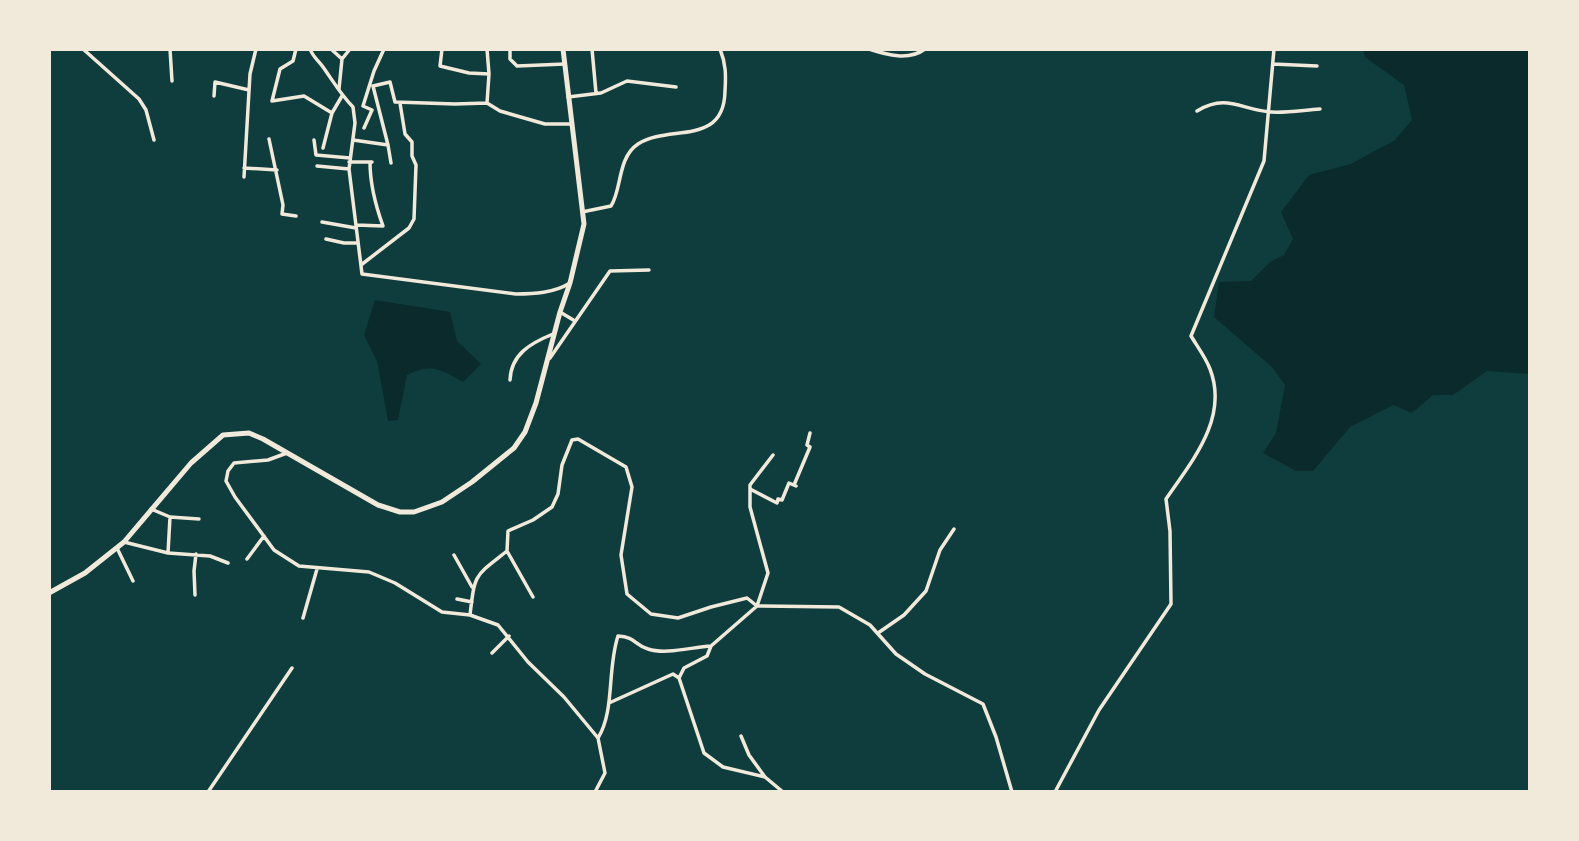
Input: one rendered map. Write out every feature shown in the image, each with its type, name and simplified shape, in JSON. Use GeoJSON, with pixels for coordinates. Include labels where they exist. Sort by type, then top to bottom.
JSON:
{"type":"FeatureCollection","features":[{"type":"Feature","properties":{"kind":"highway"},"geometry":{"type":"LineString","coordinates":[[49,593],[85,573],[124,542],[191,463],[223,435],[249,433],[289,452],[378,505],[400,512],[424,509],[442,502],[514,448],[525,432],[547,362],[584,224],[564,49]]}},
{"type":"Feature","properties":{"kind":"street"},"geometry":{"type":"LineString","coordinates":[[83,49],[139,99],[146,110],[154,140]]}},
{"type":"Feature","properties":{"kind":"street"},"geometry":{"type":"LineString","coordinates":[[170,49],[172,81]]}},
{"type":"Feature","properties":{"kind":"street"},"geometry":{"type":"LineString","coordinates":[[244,177],[248,90],[256,49]]}},
{"type":"Feature","properties":{"kind":"street"},"geometry":{"type":"LineString","coordinates":[[296,49],[293,61],[280,69],[272,101],[304,96],[332,113]]}},
{"type":"Feature","properties":{"kind":"street"},"geometry":{"type":"LineString","coordinates":[[310,49],[313,58],[321,64],[340,94],[353,107],[355,115],[349,169],[362,274],[516,294],[534,294],[562,288],[570,283]]}},
{"type":"Feature","properties":{"kind":"street"},"geometry":{"type":"LineString","coordinates":[[331,49],[342,59]]}},
{"type":"Feature","properties":{"kind":"street"},"geometry":{"type":"LineString","coordinates":[[323,148],[340,94],[342,59],[349,49]]}},
{"type":"Feature","properties":{"kind":"street"},"geometry":{"type":"LineString","coordinates":[[363,106],[384,49]]}},
{"type":"Feature","properties":{"kind":"street"},"geometry":{"type":"LineString","coordinates":[[442,49],[440,66],[488,74]]}},
{"type":"Feature","properties":{"kind":"street"},"geometry":{"type":"LineString","coordinates":[[487,49],[487,103]]}},
{"type":"Feature","properties":{"kind":"street"},"geometry":{"type":"LineString","coordinates":[[510,49],[510,59],[517,66],[565,64]]}},
{"type":"Feature","properties":{"kind":"street"},"geometry":{"type":"LineString","coordinates":[[592,49],[596,93]]}},
{"type":"Feature","properties":{"kind":"street"},"geometry":{"type":"LineString","coordinates":[[582,212],[611,206],[617,198],[620,172],[637,145],[659,136],[683,134],[719,118],[725,102],[726,65],[720,49]]}},
{"type":"Feature","properties":{"kind":"street"},"geometry":{"type":"LineString","coordinates":[[869,49],[913,56],[925,49]]}},
{"type":"Feature","properties":{"kind":"street"},"geometry":{"type":"LineString","coordinates":[[1055,792],[1099,710],[1171,604],[1170,531],[1166,499],[1205,443],[1216,402],[1210,370],[1191,336],[1264,162],[1274,49]]}},
{"type":"Feature","properties":{"kind":"street"},"geometry":{"type":"LineString","coordinates":[[1273,64],[1317,66]]}},
{"type":"Feature","properties":{"kind":"street"},"geometry":{"type":"LineString","coordinates":[[372,77],[391,163]]}},
{"type":"Feature","properties":{"kind":"street"},"geometry":{"type":"LineString","coordinates":[[569,97],[615,88],[627,81],[676,87]]}},
{"type":"Feature","properties":{"kind":"street"},"geometry":{"type":"LineString","coordinates":[[214,96],[215,82],[248,90]]}},
{"type":"Feature","properties":{"kind":"street"},"geometry":{"type":"LineString","coordinates":[[373,86],[390,82],[395,102],[487,103],[500,111],[545,124],[571,124]]}},
{"type":"Feature","properties":{"kind":"street"},"geometry":{"type":"LineString","coordinates":[[1197,111],[1208,104],[1223,101],[1270,112],[1321,109]]}},
{"type":"Feature","properties":{"kind":"street"},"geometry":{"type":"LineString","coordinates":[[361,265],[409,228],[414,219],[416,165],[412,156],[412,142],[405,134],[400,102]]}},
{"type":"Feature","properties":{"kind":"street"},"geometry":{"type":"LineString","coordinates":[[353,107],[358,105],[372,110],[364,128]]}},
{"type":"Feature","properties":{"kind":"street"},"geometry":{"type":"LineString","coordinates":[[268,139],[277,170],[282,214],[296,216]]}},
{"type":"Feature","properties":{"kind":"street"},"geometry":{"type":"LineString","coordinates":[[314,140],[316,155],[371,162],[370,180],[374,203],[383,226],[342,228],[322,222]]}},
{"type":"Feature","properties":{"kind":"street"},"geometry":{"type":"LineString","coordinates":[[352,140],[388,145]]}},
{"type":"Feature","properties":{"kind":"street"},"geometry":{"type":"LineString","coordinates":[[317,166],[349,169]]}},
{"type":"Feature","properties":{"kind":"street"},"geometry":{"type":"LineString","coordinates":[[244,168],[277,170]]}},
{"type":"Feature","properties":{"kind":"street"},"geometry":{"type":"LineString","coordinates":[[326,239],[358,243]]}},
{"type":"Feature","properties":{"kind":"street"},"geometry":{"type":"LineString","coordinates":[[547,362],[610,271],[649,270]]}},
{"type":"Feature","properties":{"kind":"street"},"geometry":{"type":"LineString","coordinates":[[560,312],[575,321]]}},
{"type":"Feature","properties":{"kind":"street"},"geometry":{"type":"LineString","coordinates":[[510,380],[510,369],[518,354],[536,341],[555,334]]}},
{"type":"Feature","properties":{"kind":"street"},"geometry":{"type":"LineString","coordinates":[[750,489],[777,503],[778,499],[782,500],[789,483],[795,486],[807,459],[810,433]]}},
{"type":"Feature","properties":{"kind":"street"},"geometry":{"type":"LineString","coordinates":[[533,597],[507,551],[508,531],[533,520],[552,507],[558,494],[562,465],[572,440],[578,439],[626,467],[632,487],[621,555],[627,594],[651,614],[678,618],[747,598],[757,606],[839,607],[870,625],[896,654],[925,674],[982,704],[996,737],[1012,792]]}},
{"type":"Feature","properties":{"kind":"street"},"geometry":{"type":"LineString","coordinates":[[289,452],[268,460],[234,463],[228,471],[226,481],[274,550],[299,566],[369,572],[395,583],[442,612],[470,615],[498,625],[598,738],[604,773],[595,792]]}},
{"type":"Feature","properties":{"kind":"street"},"geometry":{"type":"LineString","coordinates":[[679,678],[684,668],[707,656],[711,646],[757,606],[768,573],[750,507],[750,485],[773,455]]}},
{"type":"Feature","properties":{"kind":"street"},"geometry":{"type":"LineString","coordinates":[[151,509],[170,517],[199,519]]}},
{"type":"Feature","properties":{"kind":"street"},"geometry":{"type":"LineString","coordinates":[[167,553],[170,517]]}},
{"type":"Feature","properties":{"kind":"street"},"geometry":{"type":"LineString","coordinates":[[878,634],[904,615],[926,591],[940,550],[954,529]]}},
{"type":"Feature","properties":{"kind":"street"},"geometry":{"type":"LineString","coordinates":[[247,559],[264,536]]}},
{"type":"Feature","properties":{"kind":"street"},"geometry":{"type":"LineString","coordinates":[[124,542],[167,553],[210,556],[228,563]]}},
{"type":"Feature","properties":{"kind":"street"},"geometry":{"type":"LineString","coordinates":[[117,548],[133,581]]}},
{"type":"Feature","properties":{"kind":"street"},"geometry":{"type":"LineString","coordinates":[[470,615],[474,582],[483,569],[507,551]]}},
{"type":"Feature","properties":{"kind":"street"},"geometry":{"type":"LineString","coordinates":[[195,595],[196,554]]}},
{"type":"Feature","properties":{"kind":"street"},"geometry":{"type":"LineString","coordinates":[[454,555],[473,589]]}},
{"type":"Feature","properties":{"kind":"street"},"geometry":{"type":"LineString","coordinates":[[303,618],[317,569]]}},
{"type":"Feature","properties":{"kind":"street"},"geometry":{"type":"LineString","coordinates":[[457,599],[472,602]]}},
{"type":"Feature","properties":{"kind":"street"},"geometry":{"type":"LineString","coordinates":[[492,653],[509,636]]}},
{"type":"Feature","properties":{"kind":"street"},"geometry":{"type":"LineString","coordinates":[[598,738],[605,727],[612,654],[618,636],[629,637],[648,649],[666,651],[711,646]]}},
{"type":"Feature","properties":{"kind":"street"},"geometry":{"type":"LineString","coordinates":[[208,792],[292,667]]}},
{"type":"Feature","properties":{"kind":"street"},"geometry":{"type":"LineString","coordinates":[[609,703],[673,674],[679,678],[704,753],[723,767],[765,777]]}},
{"type":"Feature","properties":{"kind":"street"},"geometry":{"type":"LineString","coordinates":[[741,736],[749,755],[765,777],[783,792]]}},
{"type":"Feature","properties":{"kind":"water"},"geometry":{"type":"Polygon","coordinates":[[[1363,49],[1530,49],[1530,374],[1487,371],[1453,395],[1433,395],[1412,413],[1393,405],[1350,427],[1313,471],[1296,471],[1263,453],[1276,433],[1285,385],[1272,367],[1214,317],[1219,282],[1251,281],[1270,262],[1284,255],[1293,239],[1281,212],[1309,175],[1351,164],[1395,140],[1412,120],[1404,85],[1365,57],[1363,49]]]}},
{"type":"Feature","properties":{"kind":"water"},"geometry":{"type":"Polygon","coordinates":[[[375,300],[450,312],[457,341],[481,364],[463,382],[436,369],[423,369],[407,375],[398,420],[388,421],[377,361],[364,335],[375,300]]]}}]}
